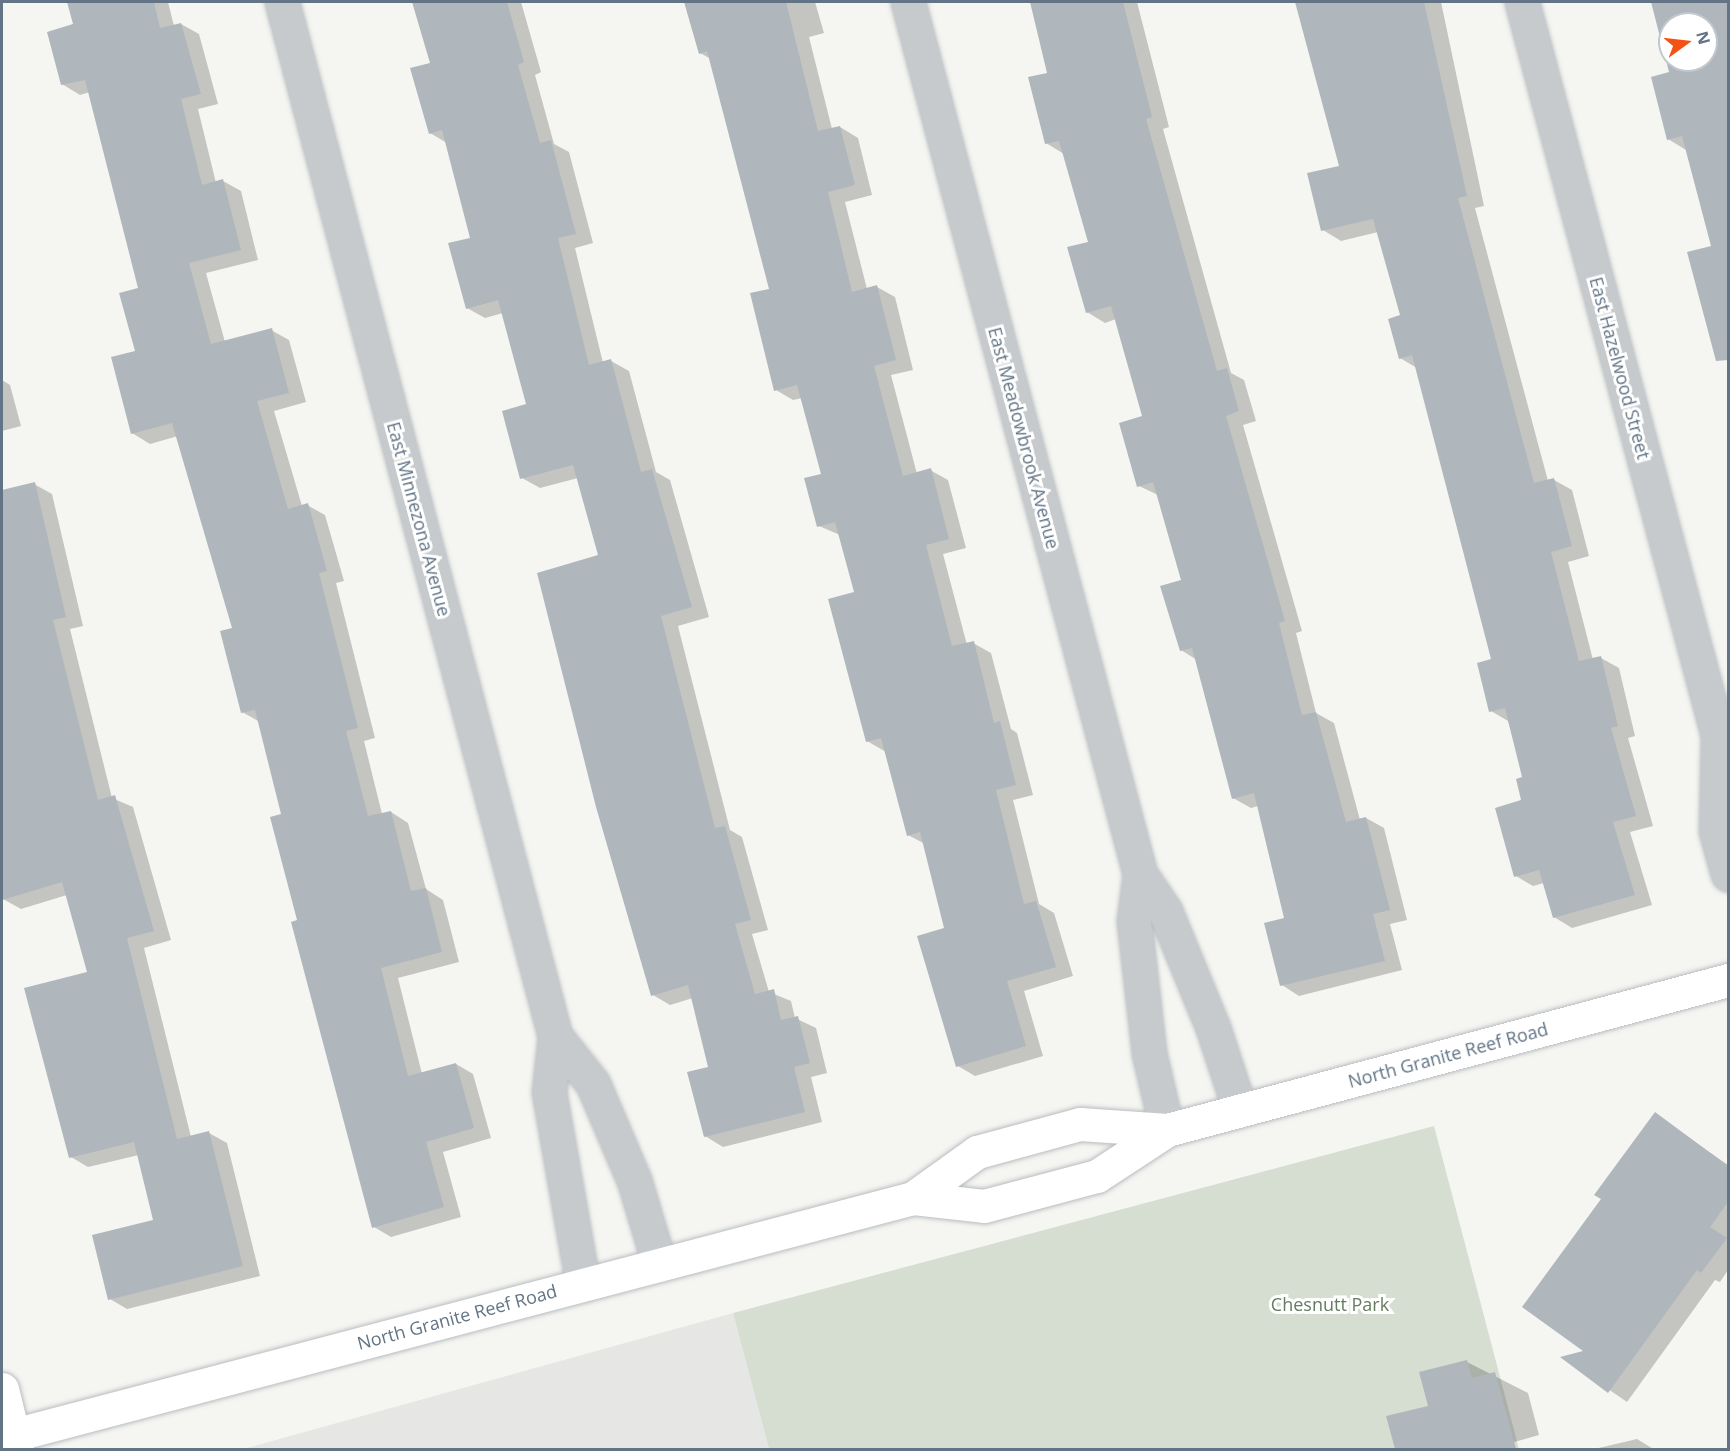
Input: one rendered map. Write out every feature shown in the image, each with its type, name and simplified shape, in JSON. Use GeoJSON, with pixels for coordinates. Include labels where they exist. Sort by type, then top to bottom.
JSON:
{"type":"FeatureCollection","features":[{"type":"Feature","properties":{"kind":"street","name":"East Minnezona Avenue"},"geometry":{"type":"LineString","coordinates":[[282,2],[555,1036],[549,1092],[583,1284]]}},
{"type":"Feature","properties":{"kind":"street","name":"East Meadowbrook Avenue"},"geometry":{"type":"LineString","coordinates":[[908,2],[1140,874],[1165,911],[1213,1028],[1240,1110]]}},
{"type":"Feature","properties":{"kind":"street","name":"East Hazelwood Street"},"geometry":{"type":"LineString","coordinates":[[1522,2],[1723,743],[1716,831],[1728,874]]}},
{"type":"Feature","properties":{"kind":"street","name":"East Meadowbrook Avenue"},"geometry":{"type":"LineString","coordinates":[[1140,874],[1135,933],[1149,1053],[1167,1130]]}},
{"type":"Feature","properties":{"kind":"street","name":"North Granite Reef Road"},"geometry":{"type":"LineString","coordinates":[[913,1197],[984,1206],[1097,1176],[1167,1130],[1728,980]]}},
{"type":"Feature","properties":{"kind":"street","name":"East Minnezona Avenue"},"geometry":{"type":"LineString","coordinates":[[555,1036],[593,1084],[634,1180],[659,1263]]}},
{"type":"Feature","properties":{"kind":"street","name":"North Granite Reef Road"},"geometry":{"type":"LineString","coordinates":[[11,1441],[659,1263],[913,1197],[977,1152],[1057,1130],[1080,1124],[1167,1130]]}},
{"type":"Feature","properties":{"kind":"street"},"geometry":{"type":"LineString","coordinates":[[2,1389],[11,1441]]}},
{"type":"Feature","properties":{"kind":"shaded area"},"geometry":{"type":"Polygon","coordinates":[[[733,1313],[769,1449],[240,1450],[733,1313]]]}},
{"type":"Feature","properties":{"kind":"green space","name":"Chesnutt Park"},"geometry":{"type":"Polygon","coordinates":[[[1434,1126],[1519,1449],[769,1449],[733,1313],[1434,1126]]]}},
{"type":"Feature","properties":{"kind":"building"},"geometry":{"type":"Polygon","coordinates":[[[67,2],[154,2],[160,28],[181,23],[201,94],[181,99],[202,185],[223,179],[241,250],[189,263],[211,344],[272,328],[289,393],[257,401],[288,509],[308,503],[327,571],[319,573],[358,728],[346,731],[368,816],[391,811],[411,891],[426,888],[442,952],[381,968],[408,1076],[456,1063],[474,1128],[426,1142],[444,1207],[372,1228],[291,922],[297,920],[270,817],[281,814],[255,710],[241,713],[220,631],[232,628],[172,423],[131,434],[111,357],[135,351],[119,293],[138,288],[85,80],[61,85],[47,32],[73,24],[67,2]]]}},
{"type":"Feature","properties":{"kind":"building"},"geometry":{"type":"Polygon","coordinates":[[[412,2],[507,2],[524,62],[518,65],[540,143],[551,140],[576,234],[558,238],[589,365],[611,359],[641,472],[652,469],[692,607],[661,616],[715,828],[725,826],[751,920],[735,924],[755,994],[774,989],[781,1020],[798,1016],[810,1063],[794,1067],[805,1112],[704,1137],[687,1072],[708,1067],[688,985],[651,996],[596,807],[537,573],[598,555],[573,465],[520,479],[502,411],[526,404],[498,300],[466,309],[448,243],[470,238],[442,130],[429,134],[410,68],[430,63],[412,2]]]}},
{"type":"Feature","properties":{"kind":"building"},"geometry":{"type":"Polygon","coordinates":[[[684,2],[786,2],[818,131],[840,126],[855,185],[828,192],[852,292],[877,285],[896,360],[874,366],[903,476],[931,468],[949,539],[926,545],[952,646],[974,641],[994,723],[1000,721],[1016,785],[996,790],[1024,904],[1036,901],[1056,967],[1007,981],[1026,1046],[956,1067],[917,936],[944,928],[920,832],[907,836],[881,738],[866,742],[828,599],[854,592],[835,522],[817,527],[804,478],[821,474],[797,385],[774,391],[750,293],[769,289],[707,51],[699,54],[684,2]]]}},
{"type":"Feature","properties":{"kind":"building"},"geometry":{"type":"Polygon","coordinates":[[[1030,2],[1123,2],[1152,117],[1146,119],[1217,371],[1227,368],[1239,411],[1226,416],[1285,621],[1279,623],[1302,715],[1316,712],[1346,822],[1366,817],[1390,910],[1373,914],[1385,961],[1280,986],[1264,923],[1284,918],[1254,793],[1232,799],[1192,648],[1180,651],[1160,586],[1181,580],[1153,482],[1137,487],[1119,423],[1142,416],[1111,306],[1086,313],[1067,247],[1088,242],[1059,141],[1045,144],[1028,77],[1047,73],[1030,2]]]}},
{"type":"Feature","properties":{"kind":"building"},"geometry":{"type":"Polygon","coordinates":[[[1295,2],[1424,2],[1467,196],[1458,198],[1534,483],[1554,478],[1572,546],[1551,552],[1579,661],[1601,656],[1618,726],[1611,728],[1636,816],[1613,822],[1635,895],[1553,918],[1539,870],[1514,877],[1495,808],[1521,800],[1516,779],[1522,777],[1505,708],[1489,712],[1477,663],[1491,659],[1412,355],[1399,359],[1388,319],[1400,315],[1373,219],[1321,231],[1307,173],[1339,166],[1295,2]]]}},
{"type":"Feature","properties":{"kind":"building"},"geometry":{"type":"Polygon","coordinates":[[[1651,2],[1728,2],[1728,360],[1716,361],[1687,252],[1711,246],[1682,136],[1667,140],[1651,77],[1669,72],[1718,72],[1718,12],[1658,12],[1658,29],[1651,2]]]}},
{"type":"Feature","properties":{"kind":"building"},"geometry":{"type":"Polygon","coordinates":[[[35,482],[66,617],[53,620],[98,800],[115,795],[154,931],[127,938],[177,1139],[209,1131],[243,1266],[108,1300],[92,1235],[153,1220],[134,1142],[69,1158],[24,988],[87,972],[62,882],[2,900],[2,490],[35,482]]]}},
{"type":"Feature","properties":{"kind":"building"},"geometry":{"type":"Polygon","coordinates":[[[1655,1112],[1728,1166],[1728,1202],[1710,1227],[1727,1238],[1701,1273],[1697,1270],[1608,1393],[1560,1357],[1583,1351],[1522,1307],[1601,1199],[1594,1195],[1655,1112]]]}},
{"type":"Feature","properties":{"kind":"building"},"geometry":{"type":"Polygon","coordinates":[[[1467,1360],[1472,1378],[1495,1372],[1516,1449],[1395,1449],[1386,1416],[1428,1406],[1419,1372],[1467,1360]]]}}]}
